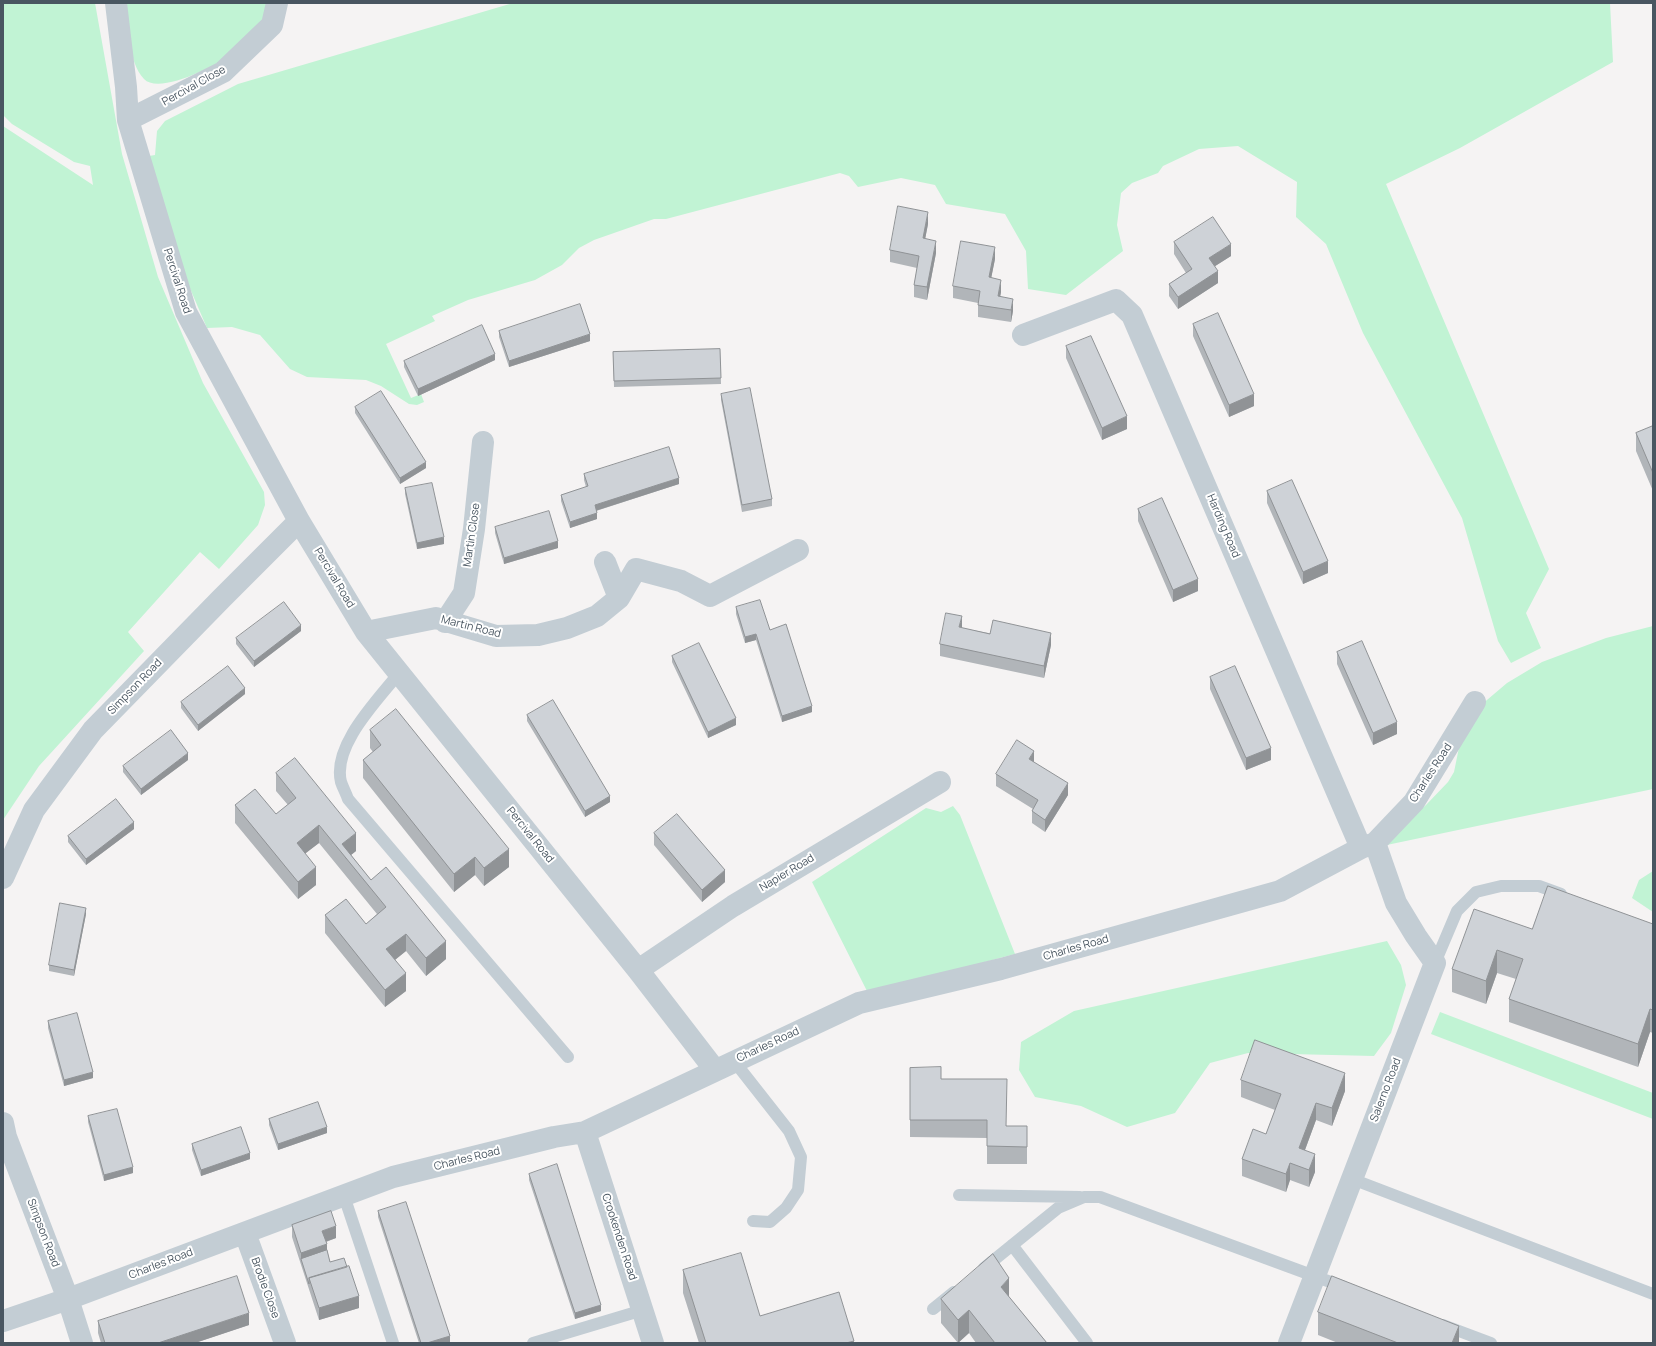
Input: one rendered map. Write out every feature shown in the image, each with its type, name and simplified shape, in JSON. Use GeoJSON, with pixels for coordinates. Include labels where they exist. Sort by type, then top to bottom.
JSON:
{"type":"FeatureCollection","features":[{"type":"Feature","properties":{"kind":"street","name":"Percival Road"},"geometry":{"type":"LineString","coordinates":[[116,3],[126,87],[128,120],[186,312],[299,521],[366,632],[638,970],[715,1070]]}},
{"type":"Feature","properties":{"kind":"street","name":"Percival Close"},"geometry":{"type":"LineString","coordinates":[[128,120],[223,72],[272,25],[277,3]]}},
{"type":"Feature","properties":{"kind":"street","name":"Harding Road"},"geometry":{"type":"LineString","coordinates":[[1023,335],[1116,300],[1132,315],[1368,846]]}},
{"type":"Feature","properties":{"kind":"street","name":"Martin Close"},"geometry":{"type":"LineString","coordinates":[[445,622],[464,593],[474,529],[483,442]]}},
{"type":"Feature","properties":{"kind":"street","name":"Simpson Road"},"geometry":{"type":"LineString","coordinates":[[3,878],[34,810],[93,730],[299,521]]}},
{"type":"Feature","properties":{"kind":"street","name":"Martin Road"},"geometry":{"type":"LineString","coordinates":[[366,632],[436,618],[445,622],[496,636],[538,635],[567,628],[597,616],[619,598],[636,569],[680,581],[710,596],[798,550]]}},
{"type":"Feature","properties":{"kind":"street"},"geometry":{"type":"LineString","coordinates":[[605,562],[619,598]]}},
{"type":"Feature","properties":{"kind":"street","name":"Charles Road"},"geometry":{"type":"LineString","coordinates":[[3,1321],[68,1299],[394,1177],[554,1137],[585,1132],[859,1002],[1001,969],[1280,890],[1368,846],[1414,802],[1475,702]]}},
{"type":"Feature","properties":{"kind":"street","name":"Napier Road"},"geometry":{"type":"LineString","coordinates":[[638,970],[733,906],[940,782]]}},
{"type":"Feature","properties":{"kind":"street"},"geometry":{"type":"LineString","coordinates":[[1368,846],[1396,903],[1416,936],[1435,963]]}},
{"type":"Feature","properties":{"kind":"street","name":"Salerno Road"},"geometry":{"type":"LineString","coordinates":[[1289,1343],[1435,963]]}},
{"type":"Feature","properties":{"kind":"street","name":"Simpson Road"},"geometry":{"type":"LineString","coordinates":[[3,1123],[6,1137],[68,1299],[82,1343]]}},
{"type":"Feature","properties":{"kind":"street","name":"Crookenden Road"},"geometry":{"type":"LineString","coordinates":[[585,1132],[653,1343]]}},
{"type":"Feature","properties":{"kind":"street","name":"Brodie Close"},"geometry":{"type":"LineString","coordinates":[[245,1233],[285,1343]]}},
{"type":"Feature","properties":{"kind":"lane"},"geometry":{"type":"LineString","coordinates":[[399,673],[350,735],[341,758],[341,781],[348,799],[568,1057]]}},
{"type":"Feature","properties":{"kind":"lane"},"geometry":{"type":"LineString","coordinates":[[1435,963],[1457,911],[1476,892],[1501,886],[1539,886],[1575,899]]}},
{"type":"Feature","properties":{"kind":"lane"},"geometry":{"type":"LineString","coordinates":[[734,1060],[789,1131],[801,1157],[798,1190],[786,1208],[770,1222],[753,1222]]}},
{"type":"Feature","properties":{"kind":"lane"},"geometry":{"type":"LineString","coordinates":[[1352,1180],[1653,1294]]}},
{"type":"Feature","properties":{"kind":"lane"},"geometry":{"type":"LineString","coordinates":[[959,1195],[1100,1197],[1359,1292]]}},
{"type":"Feature","properties":{"kind":"lane"},"geometry":{"type":"LineString","coordinates":[[344,1196],[393,1343]]}},
{"type":"Feature","properties":{"kind":"lane"},"geometry":{"type":"LineString","coordinates":[[976,1274],[1058,1208],[1084,1197]]}},
{"type":"Feature","properties":{"kind":"lane"},"geometry":{"type":"LineString","coordinates":[[1012,1245],[1087,1343]]}},
{"type":"Feature","properties":{"kind":"lane"},"geometry":{"type":"LineString","coordinates":[[933,1309],[963,1284]]}},
{"type":"Feature","properties":{"kind":"lane"},"geometry":{"type":"LineString","coordinates":[[533,1343],[643,1310]]}},
{"type":"Feature","properties":{"kind":"lane"},"geometry":{"type":"LineString","coordinates":[[1432,1320],[1491,1343]]}},
{"type":"Feature","properties":{"kind":"green space"},"geometry":{"type":"Polygon","coordinates":[[[3,3],[95,3],[122,154],[158,277],[203,383],[264,492],[265,505],[258,525],[219,569],[200,552],[128,632],[144,651],[39,766],[3,820],[3,126],[93,185],[90,166],[74,162],[12,124],[3,115],[3,3]]]}},
{"type":"Feature","properties":{"kind":"green space"},"geometry":{"type":"Polygon","coordinates":[[[124,3],[271,3],[254,32],[230,55],[201,72],[162,84],[151,83],[144,79],[139,72],[132,53],[124,3]]]}},
{"type":"Feature","properties":{"kind":"green space"},"geometry":{"type":"Polygon","coordinates":[[[513,3],[1610,3],[1613,62],[1460,148],[1386,184],[1549,569],[1526,613],[1541,648],[1511,663],[1498,641],[1462,518],[1363,333],[1326,244],[1296,217],[1297,182],[1238,146],[1199,149],[1163,166],[1158,173],[1132,183],[1121,193],[1117,225],[1123,251],[1066,295],[1028,289],[1026,251],[1005,214],[946,204],[935,185],[901,178],[858,187],[849,176],[840,173],[666,219],[654,219],[594,240],[579,248],[562,265],[535,280],[468,300],[432,316],[435,321],[386,344],[411,398],[421,394],[424,402],[417,405],[409,404],[381,386],[366,380],[307,377],[290,369],[260,335],[232,327],[207,328],[170,242],[149,156],[155,155],[157,131],[165,121],[238,84],[513,3]]]}},
{"type":"Feature","properties":{"kind":"green space"},"geometry":{"type":"Polygon","coordinates":[[[1653,626],[1653,789],[1382,846],[1387,837],[1426,805],[1448,782],[1454,772],[1463,728],[1474,711],[1507,683],[1542,662],[1606,638],[1653,626]]]}},
{"type":"Feature","properties":{"kind":"green space"},"geometry":{"type":"Polygon","coordinates":[[[953,806],[960,815],[1015,954],[868,993],[812,882],[926,808],[941,812],[953,806]]]}},
{"type":"Feature","properties":{"kind":"green space"},"geometry":{"type":"Polygon","coordinates":[[[1653,871],[1653,912],[1632,898],[1639,880],[1653,871]]]}},
{"type":"Feature","properties":{"kind":"green space"},"geometry":{"type":"Polygon","coordinates":[[[1387,941],[1401,965],[1406,985],[1391,1033],[1374,1056],[1248,1053],[1210,1063],[1175,1113],[1127,1127],[1081,1106],[1035,1097],[1019,1070],[1021,1042],[1074,1011],[1387,941]]]}},
{"type":"Feature","properties":{"kind":"green space"},"geometry":{"type":"Polygon","coordinates":[[[1440,1012],[1653,1093],[1653,1119],[1431,1034],[1440,1012]]]}},
{"type":"Feature","properties":{"kind":"building"},"geometry":{"type":"Polygon","coordinates":[[[898,206],[928,212],[923,238],[936,241],[927,287],[914,285],[919,256],[890,250],[898,206]]]}},
{"type":"Feature","properties":{"kind":"building"},"geometry":{"type":"Polygon","coordinates":[[[1213,217],[1231,244],[1209,258],[1218,271],[1178,297],[1169,284],[1192,269],[1174,242],[1213,217]]]}},
{"type":"Feature","properties":{"kind":"building"},"geometry":{"type":"Polygon","coordinates":[[[961,241],[995,247],[989,277],[1001,280],[998,296],[1013,299],[1011,310],[978,305],[980,291],[953,286],[961,241]]]}},
{"type":"Feature","properties":{"kind":"building"},"geometry":{"type":"Polygon","coordinates":[[[580,304],[590,334],[509,361],[499,331],[580,304]]]}},
{"type":"Feature","properties":{"kind":"building"},"geometry":{"type":"Polygon","coordinates":[[[1218,313],[1254,394],[1229,405],[1193,324],[1218,313]]]}},
{"type":"Feature","properties":{"kind":"building"},"geometry":{"type":"Polygon","coordinates":[[[482,325],[495,354],[418,389],[404,361],[482,325]]]}},
{"type":"Feature","properties":{"kind":"building"},"geometry":{"type":"Polygon","coordinates":[[[1091,336],[1127,416],[1102,428],[1066,346],[1091,336]]]}},
{"type":"Feature","properties":{"kind":"building"},"geometry":{"type":"Polygon","coordinates":[[[720,349],[721,378],[614,381],[613,352],[720,349]]]}},
{"type":"Feature","properties":{"kind":"building"},"geometry":{"type":"Polygon","coordinates":[[[750,388],[772,499],[742,505],[721,394],[750,388]]]}},
{"type":"Feature","properties":{"kind":"building"},"geometry":{"type":"Polygon","coordinates":[[[381,391],[426,462],[400,478],[355,407],[381,391]]]}},
{"type":"Feature","properties":{"kind":"building"},"geometry":{"type":"Polygon","coordinates":[[[1653,426],[1653,473],[1636,433],[1653,426]]]}},
{"type":"Feature","properties":{"kind":"building"},"geometry":{"type":"Polygon","coordinates":[[[669,447],[679,478],[595,505],[597,513],[570,522],[561,495],[588,486],[584,474],[669,447]]]}},
{"type":"Feature","properties":{"kind":"building"},"geometry":{"type":"Polygon","coordinates":[[[1292,480],[1328,561],[1303,572],[1267,491],[1292,480]]]}},
{"type":"Feature","properties":{"kind":"building"},"geometry":{"type":"Polygon","coordinates":[[[432,483],[444,537],[417,543],[405,488],[432,483]]]}},
{"type":"Feature","properties":{"kind":"building"},"geometry":{"type":"Polygon","coordinates":[[[1162,498],[1198,579],[1173,590],[1138,509],[1162,498]]]}},
{"type":"Feature","properties":{"kind":"building"},"geometry":{"type":"Polygon","coordinates":[[[549,511],[558,541],[504,558],[495,527],[549,511]]]}},
{"type":"Feature","properties":{"kind":"building"},"geometry":{"type":"Polygon","coordinates":[[[760,600],[770,630],[786,624],[812,706],[782,716],[756,634],[745,637],[736,607],[760,600]]]}},
{"type":"Feature","properties":{"kind":"building"},"geometry":{"type":"Polygon","coordinates":[[[284,602],[301,625],[254,661],[236,638],[284,602]]]}},
{"type":"Feature","properties":{"kind":"building"},"geometry":{"type":"Polygon","coordinates":[[[946,613],[962,616],[959,627],[990,634],[993,620],[1051,633],[1044,666],[940,644],[946,613]]]}},
{"type":"Feature","properties":{"kind":"building"},"geometry":{"type":"Polygon","coordinates":[[[1362,641],[1397,722],[1373,733],[1337,652],[1362,641]]]}},
{"type":"Feature","properties":{"kind":"building"},"geometry":{"type":"Polygon","coordinates":[[[699,643],[736,718],[708,732],[672,656],[699,643]]]}},
{"type":"Feature","properties":{"kind":"building"},"geometry":{"type":"Polygon","coordinates":[[[228,666],[245,688],[198,725],[181,702],[228,666]]]}},
{"type":"Feature","properties":{"kind":"building"},"geometry":{"type":"Polygon","coordinates":[[[1235,666],[1271,748],[1246,758],[1210,677],[1235,666]]]}},
{"type":"Feature","properties":{"kind":"building"},"geometry":{"type":"Polygon","coordinates":[[[553,700],[610,796],[585,811],[527,715],[553,700]]]}},
{"type":"Feature","properties":{"kind":"building"},"geometry":{"type":"Polygon","coordinates":[[[396,709],[509,849],[484,868],[475,857],[454,874],[363,760],[381,745],[370,730],[396,709]]]}},
{"type":"Feature","properties":{"kind":"building"},"geometry":{"type":"Polygon","coordinates":[[[171,730],[188,753],[141,789],[123,766],[171,730]]]}},
{"type":"Feature","properties":{"kind":"building"},"geometry":{"type":"Polygon","coordinates":[[[1017,740],[1034,751],[1029,759],[1068,783],[1045,820],[1032,811],[1038,800],[996,774],[1017,740]]]}},
{"type":"Feature","properties":{"kind":"building"},"geometry":{"type":"Polygon","coordinates":[[[295,758],[356,833],[342,844],[371,880],[386,867],[446,941],[426,958],[406,934],[386,949],[406,973],[385,990],[325,915],[346,899],[366,924],[386,907],[319,825],[297,843],[316,867],[298,882],[235,805],[255,789],[276,814],[296,798],[276,773],[295,758]]]}},
{"type":"Feature","properties":{"kind":"building"},"geometry":{"type":"Polygon","coordinates":[[[116,799],[134,822],[86,859],[68,836],[116,799]]]}},
{"type":"Feature","properties":{"kind":"building"},"geometry":{"type":"Polygon","coordinates":[[[677,814],[725,870],[702,890],[654,833],[677,814]]]}},
{"type":"Feature","properties":{"kind":"building"},"geometry":{"type":"Polygon","coordinates":[[[1548,886],[1653,924],[1653,1010],[1650,1009],[1638,1044],[1509,999],[1523,959],[1497,950],[1486,981],[1452,969],[1474,909],[1532,929],[1548,886]]]}},
{"type":"Feature","properties":{"kind":"building"},"geometry":{"type":"Polygon","coordinates":[[[60,903],[86,908],[74,970],[49,965],[60,903]]]}},
{"type":"Feature","properties":{"kind":"building"},"geometry":{"type":"Polygon","coordinates":[[[77,1013],[93,1072],[64,1080],[48,1021],[77,1013]]]}},
{"type":"Feature","properties":{"kind":"building"},"geometry":{"type":"Polygon","coordinates":[[[1255,1040],[1345,1073],[1332,1108],[1316,1103],[1299,1148],[1315,1154],[1309,1170],[1290,1163],[1286,1174],[1242,1159],[1253,1129],[1266,1134],[1281,1094],[1241,1080],[1255,1040]]]}},
{"type":"Feature","properties":{"kind":"building"},"geometry":{"type":"Polygon","coordinates":[[[941,1067],[941,1079],[1007,1079],[1006,1126],[1027,1126],[1027,1147],[987,1146],[987,1120],[910,1120],[910,1068],[941,1067]]]}},
{"type":"Feature","properties":{"kind":"building"},"geometry":{"type":"Polygon","coordinates":[[[318,1102],[327,1127],[278,1144],[269,1119],[318,1102]]]}},
{"type":"Feature","properties":{"kind":"building"},"geometry":{"type":"Polygon","coordinates":[[[117,1109],[133,1167],[104,1175],[88,1116],[117,1109]]]}},
{"type":"Feature","properties":{"kind":"building"},"geometry":{"type":"Polygon","coordinates":[[[241,1127],[250,1153],[201,1170],[192,1144],[241,1127]]]}},
{"type":"Feature","properties":{"kind":"building"},"geometry":{"type":"Polygon","coordinates":[[[557,1164],[601,1305],[575,1313],[529,1174],[557,1164]]]}},
{"type":"Feature","properties":{"kind":"building"},"geometry":{"type":"Polygon","coordinates":[[[406,1202],[450,1336],[427,1343],[421,1343],[378,1211],[406,1202]]]}},
{"type":"Feature","properties":{"kind":"building"},"geometry":{"type":"Polygon","coordinates":[[[331,1211],[336,1226],[322,1231],[327,1244],[301,1253],[292,1225],[331,1211]]]}},
{"type":"Feature","properties":{"kind":"building"},"geometry":{"type":"Polygon","coordinates":[[[327,1250],[330,1262],[344,1258],[347,1267],[309,1278],[309,1284],[301,1259],[327,1250]]]}},
{"type":"Feature","properties":{"kind":"building"},"geometry":{"type":"Polygon","coordinates":[[[741,1253],[760,1316],[839,1292],[854,1341],[846,1343],[706,1343],[683,1270],[741,1253]]]}},
{"type":"Feature","properties":{"kind":"building"},"geometry":{"type":"Polygon","coordinates":[[[993,1254],[1009,1278],[1001,1287],[1047,1343],[995,1343],[969,1310],[958,1320],[941,1299],[993,1254]]]}},
{"type":"Feature","properties":{"kind":"building"},"geometry":{"type":"Polygon","coordinates":[[[349,1266],[359,1296],[319,1308],[309,1278],[349,1266]]]}},
{"type":"Feature","properties":{"kind":"building"},"geometry":{"type":"Polygon","coordinates":[[[237,1276],[249,1313],[158,1343],[105,1343],[98,1321],[237,1276]]]}},
{"type":"Feature","properties":{"kind":"building"},"geometry":{"type":"Polygon","coordinates":[[[1332,1276],[1459,1326],[1452,1343],[1398,1343],[1318,1312],[1332,1276]]]}}]}
